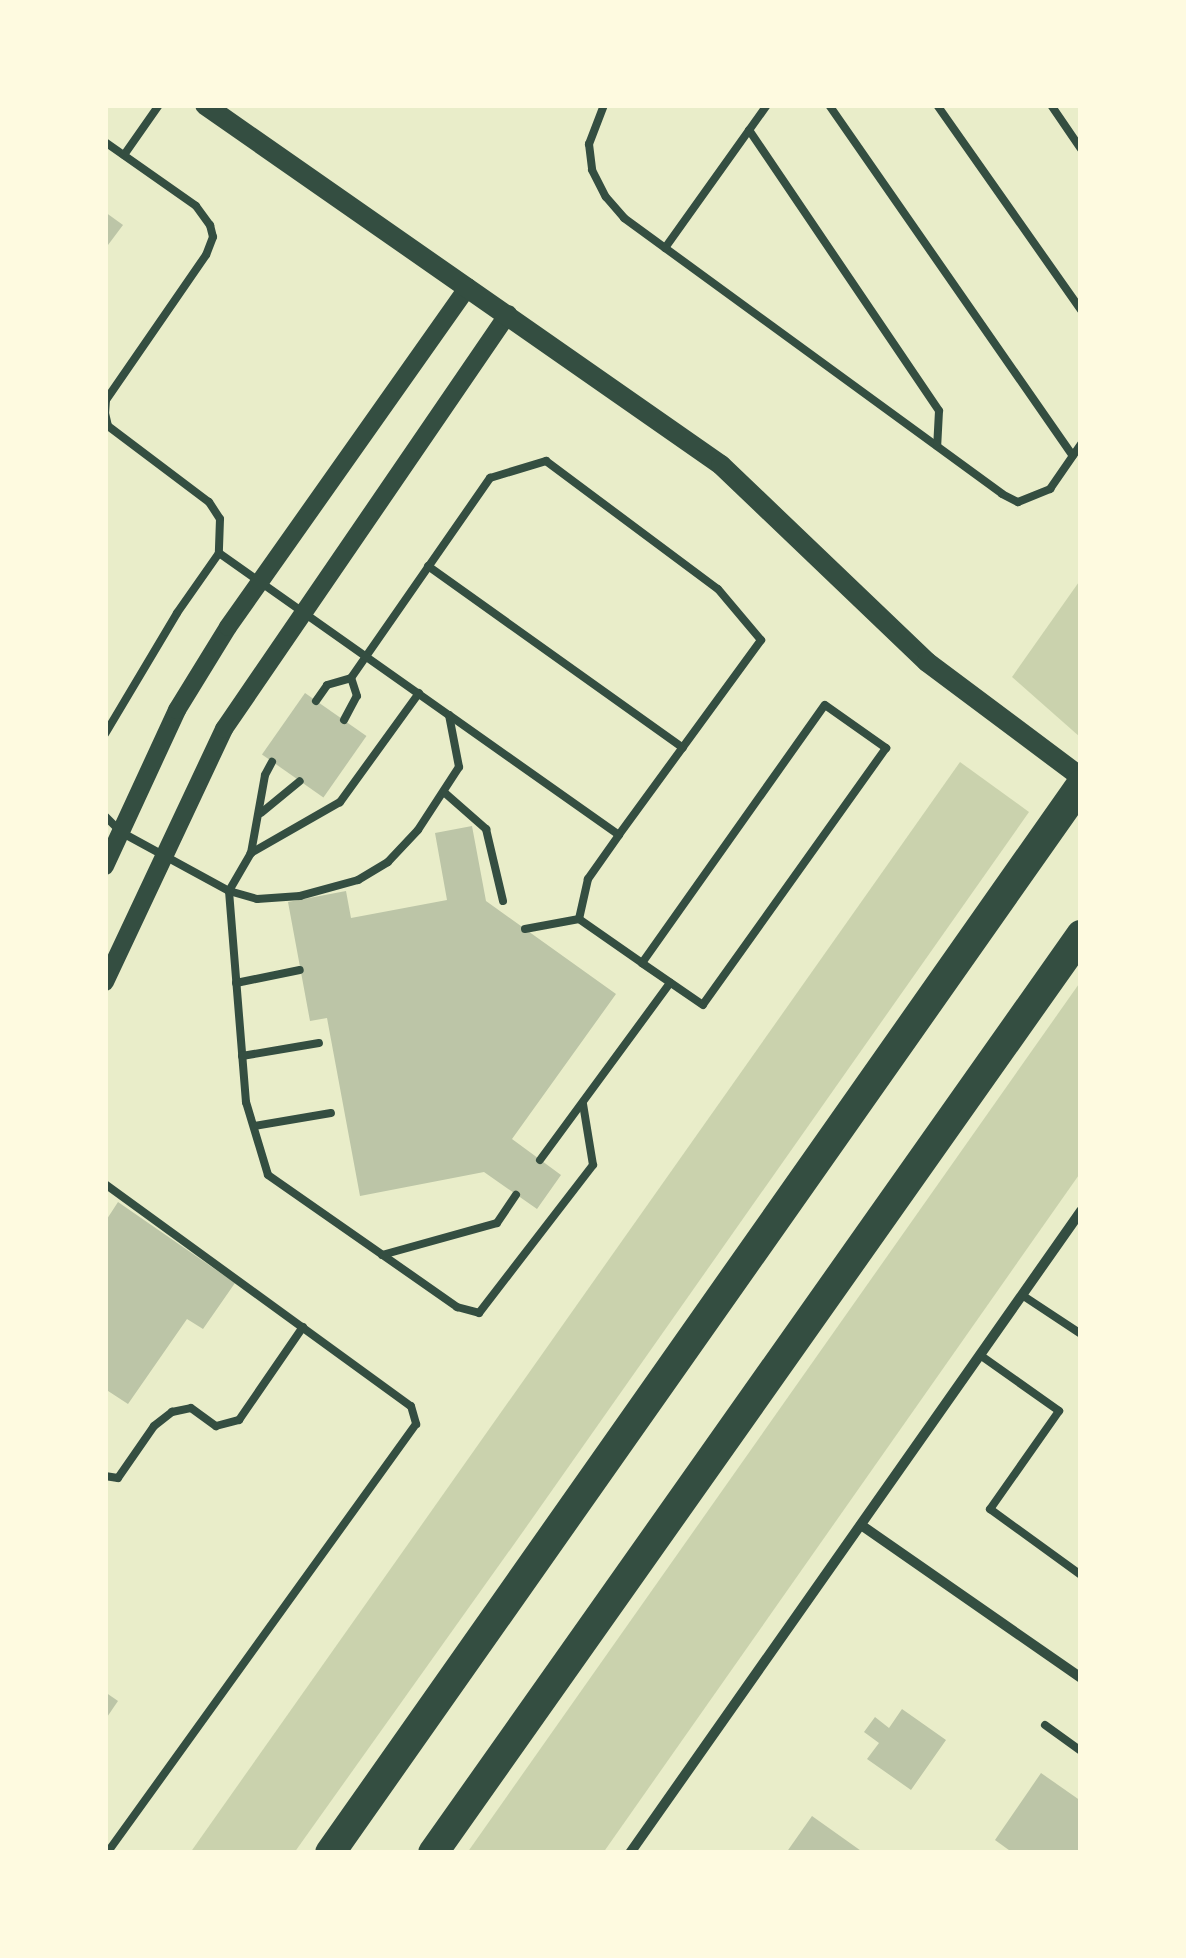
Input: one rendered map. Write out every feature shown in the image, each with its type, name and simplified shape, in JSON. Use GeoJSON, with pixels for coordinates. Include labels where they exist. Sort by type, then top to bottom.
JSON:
{"type":"FeatureCollection","features":[{"type":"Feature","properties":{"kind":"highway"},"geometry":{"type":"LineString","coordinates":[[330,1853],[1081,781]]}},
{"type":"Feature","properties":{"kind":"highway"},"geometry":{"type":"LineString","coordinates":[[433,1853],[1081,935]]}},
{"type":"Feature","properties":{"kind":"main road"},"geometry":{"type":"LineString","coordinates":[[205,105],[721,465],[867,609],[989,712],[1081,781]]}},
{"type":"Feature","properties":{"kind":"street"},"geometry":{"type":"LineString","coordinates":[[105,866],[177,710],[262,580],[468,287]]}},
{"type":"Feature","properties":{"kind":"street"},"geometry":{"type":"LineString","coordinates":[[105,982],[224,730],[508,314]]}},
{"type":"Feature","properties":{"kind":"street"},"geometry":{"type":"LineString","coordinates":[[630,1853],[1081,1211]]}},
{"type":"Feature","properties":{"kind":"street"},"geometry":{"type":"LineString","coordinates":[[861,1525],[1081,1678]]}},
{"type":"Feature","properties":{"kind":"lane"},"geometry":{"type":"LineString","coordinates":[[124,155],[158,105]]}},
{"type":"Feature","properties":{"kind":"lane"},"geometry":{"type":"LineString","coordinates":[[604,105],[589,144],[592,170],[624,218],[937,446],[1018,502],[1050,489],[1081,444]]}},
{"type":"Feature","properties":{"kind":"lane"},"geometry":{"type":"LineString","coordinates":[[665,248],[766,105]]}},
{"type":"Feature","properties":{"kind":"lane"},"geometry":{"type":"LineString","coordinates":[[829,105],[1073,456]]}},
{"type":"Feature","properties":{"kind":"lane"},"geometry":{"type":"LineString","coordinates":[[937,105],[1081,310]]}},
{"type":"Feature","properties":{"kind":"lane"},"geometry":{"type":"LineString","coordinates":[[1051,105],[1081,149]]}},
{"type":"Feature","properties":{"kind":"lane"},"geometry":{"type":"LineString","coordinates":[[749,130],[939,411],[937,446]]}},
{"type":"Feature","properties":{"kind":"lane"},"geometry":{"type":"LineString","coordinates":[[105,142],[196,206],[210,224],[213,237],[190,280],[106,400],[108,426],[209,502],[220,519],[219,552],[177,612],[105,734]]}},
{"type":"Feature","properties":{"kind":"lane"},"geometry":{"type":"LineString","coordinates":[[316,701],[327,685],[351,678],[490,478],[546,461],[718,589],[762,640],[588,879],[579,919]]}},
{"type":"Feature","properties":{"kind":"lane"},"geometry":{"type":"LineString","coordinates":[[219,552],[304,608],[620,835]]}},
{"type":"Feature","properties":{"kind":"lane"},"geometry":{"type":"LineString","coordinates":[[428,566],[683,748]]}},
{"type":"Feature","properties":{"kind":"lane"},"geometry":{"type":"LineString","coordinates":[[344,720],[357,696],[351,678]]}},
{"type":"Feature","properties":{"kind":"lane"},"geometry":{"type":"LineString","coordinates":[[251,853],[340,802],[419,693]]}},
{"type":"Feature","properties":{"kind":"lane"},"geometry":{"type":"LineString","coordinates":[[525,929],[579,919],[670,983],[704,1005],[886,748],[826,705],[642,963]]}},
{"type":"Feature","properties":{"kind":"lane"},"geometry":{"type":"LineString","coordinates":[[105,816],[120,832],[228,892],[257,899],[300,896],[358,880],[388,862],[418,830],[460,767],[450,715]]}},
{"type":"Feature","properties":{"kind":"lane"},"geometry":{"type":"LineString","coordinates":[[272,762],[265,775],[251,853],[228,892],[242,1056],[254,1126],[268,1175],[457,1307],[479,1313],[593,1165],[583,1104]]}},
{"type":"Feature","properties":{"kind":"lane"},"geometry":{"type":"LineString","coordinates":[[261,813],[300,781]]}},
{"type":"Feature","properties":{"kind":"lane"},"geometry":{"type":"LineString","coordinates":[[444,793],[486,829],[503,902]]}},
{"type":"Feature","properties":{"kind":"lane"},"geometry":{"type":"LineString","coordinates":[[236,983],[300,970]]}},
{"type":"Feature","properties":{"kind":"lane"},"geometry":{"type":"LineString","coordinates":[[540,1160],[670,983]]}},
{"type":"Feature","properties":{"kind":"lane"},"geometry":{"type":"LineString","coordinates":[[242,1056],[319,1043]]}},
{"type":"Feature","properties":{"kind":"lane"},"geometry":{"type":"LineString","coordinates":[[254,1126],[331,1113]]}},
{"type":"Feature","properties":{"kind":"lane"},"geometry":{"type":"LineString","coordinates":[[105,1184],[411,1406],[416,1424],[107,1853]]}},
{"type":"Feature","properties":{"kind":"lane"},"geometry":{"type":"LineString","coordinates":[[382,1255],[497,1223],[516,1195]]}},
{"type":"Feature","properties":{"kind":"lane"},"geometry":{"type":"LineString","coordinates":[[1022,1295],[1081,1334]]}},
{"type":"Feature","properties":{"kind":"lane"},"geometry":{"type":"LineString","coordinates":[[105,1476],[118,1478],[154,1426],[172,1412],[191,1408],[216,1426],[238,1420],[302,1327]]}},
{"type":"Feature","properties":{"kind":"lane"},"geometry":{"type":"LineString","coordinates":[[980,1355],[1060,1410],[990,1510],[1081,1575]]}},
{"type":"Feature","properties":{"kind":"lane"},"geometry":{"type":"LineString","coordinates":[[1045,1726],[1081,1751]]}},
{"type":"Feature","properties":{"kind":"green space"},"geometry":{"type":"Polygon","coordinates":[[[1081,579],[1081,736],[1080,737],[1012,677],[1081,579]]]}},
{"type":"Feature","properties":{"kind":"green space"},"geometry":{"type":"Polygon","coordinates":[[[960,762],[1029,812],[522,1533],[294,1853],[190,1853],[960,762]]]}},
{"type":"Feature","properties":{"kind":"green space"},"geometry":{"type":"Polygon","coordinates":[[[1081,981],[1081,1172],[603,1853],[467,1853],[1081,981]]]}},
{"type":"Feature","properties":{"kind":"building"},"geometry":{"type":"Polygon","coordinates":[[[105,212],[123,225],[105,249],[105,212]]]}},
{"type":"Feature","properties":{"kind":"building"},"geometry":{"type":"Polygon","coordinates":[[[305,693],[366,736],[323,797],[262,754],[305,693]]]}},
{"type":"Feature","properties":{"kind":"building"},"geometry":{"type":"Polygon","coordinates":[[[472,826],[486,901],[616,994],[512,1139],[561,1175],[537,1209],[484,1172],[360,1196],[327,1018],[310,1021],[288,902],[346,891],[351,918],[447,900],[435,833],[472,826]]]}},
{"type":"Feature","properties":{"kind":"building"},"geometry":{"type":"Polygon","coordinates":[[[118,1202],[235,1283],[203,1329],[187,1319],[128,1404],[105,1389],[105,1222],[118,1202]]]}},
{"type":"Feature","properties":{"kind":"building"},"geometry":{"type":"Polygon","coordinates":[[[105,1692],[118,1701],[105,1720],[105,1692]]]}},
{"type":"Feature","properties":{"kind":"building"},"geometry":{"type":"Polygon","coordinates":[[[902,1709],[946,1740],[911,1790],[867,1759],[879,1743],[864,1732],[875,1717],[889,1728],[902,1709]]]}},
{"type":"Feature","properties":{"kind":"building"},"geometry":{"type":"Polygon","coordinates":[[[1041,1773],[1081,1801],[1081,1853],[1013,1853],[995,1840],[1041,1773]]]}},
{"type":"Feature","properties":{"kind":"building"},"geometry":{"type":"Polygon","coordinates":[[[812,1816],[864,1853],[786,1853],[812,1816]]]}}]}
